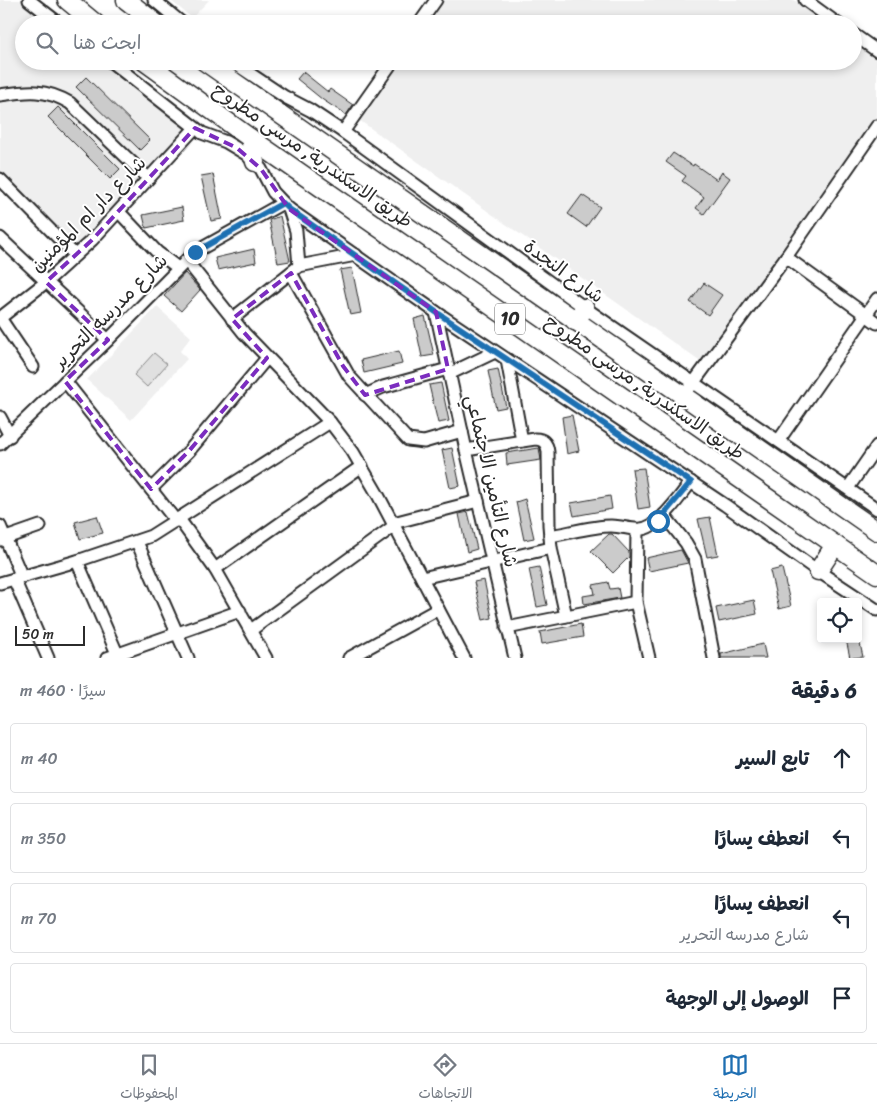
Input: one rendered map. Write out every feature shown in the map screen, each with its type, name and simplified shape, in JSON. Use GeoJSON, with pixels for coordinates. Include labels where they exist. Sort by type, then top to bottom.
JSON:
{"type":"FeatureCollection","features":[{"type":"Feature","properties":{"kind":"main road"},"geometry":{"type":"LineString","coordinates":[[67,0],[85,15]]}},
{"type":"Feature","properties":{"kind":"main road"},"geometry":{"type":"LineString","coordinates":[[126,0],[145,15]]}},
{"type":"Feature","properties":{"kind":"main road","name":"طريق الاسكندرية, مرسى مطروح"},"geometry":{"type":"LineString","coordinates":[[156,70],[250,138],[877,574]]}},
{"type":"Feature","properties":{"kind":"main road","name":"طريق الاسكندرية, مرسى مطروح"},"geometry":{"type":"LineString","coordinates":[[219,70],[580,314],[683,397],[877,531]]}},
{"type":"Feature","properties":{"kind":"main road"},"geometry":{"type":"LineString","coordinates":[[250,138],[255,162]]}},
{"type":"Feature","properties":{"kind":"main road"},"geometry":{"type":"LineString","coordinates":[[818,571],[835,545]]}},
{"type":"Feature","properties":{"kind":"street"},"geometry":{"type":"LineString","coordinates":[[29,0],[48,15]]}},
{"type":"Feature","properties":{"kind":"street"},"geometry":{"type":"LineString","coordinates":[[154,0],[172,15]]}},
{"type":"Feature","properties":{"kind":"street"},"geometry":{"type":"LineString","coordinates":[[425,15],[436,0]]}},
{"type":"Feature","properties":{"kind":"street"},"geometry":{"type":"LineString","coordinates":[[809,1],[827,15]]}},
{"type":"Feature","properties":{"kind":"street"},"geometry":{"type":"LineString","coordinates":[[862,40],[877,51]]}},
{"type":"Feature","properties":{"kind":"street"},"geometry":{"type":"LineString","coordinates":[[121,70],[195,128],[209,137],[237,148],[255,162],[261,168],[273,192],[286,206],[436,312],[691,482],[877,610]]}},
{"type":"Feature","properties":{"kind":"street","name":"شارع النجدة"},"geometry":{"type":"LineString","coordinates":[[244,70],[343,132],[580,314],[694,382],[877,509]]}},
{"type":"Feature","properties":{"kind":"street"},"geometry":{"type":"LineString","coordinates":[[343,132],[387,70]]}},
{"type":"Feature","properties":{"kind":"street"},"geometry":{"type":"LineString","coordinates":[[0,95],[42,91],[70,103],[148,178]]}},
{"type":"Feature","properties":{"kind":"street"},"geometry":{"type":"LineString","coordinates":[[683,397],[873,139],[877,126]]}},
{"type":"Feature","properties":{"kind":"street","name":"شارع دار ام المؤمنين"},"geometry":{"type":"LineString","coordinates":[[0,318],[46,282],[75,255],[119,212],[195,128]]}},
{"type":"Feature","properties":{"kind":"street"},"geometry":{"type":"LineString","coordinates":[[0,179],[75,255]]}},
{"type":"Feature","properties":{"kind":"street"},"geometry":{"type":"LineString","coordinates":[[286,206],[296,231],[295,269],[342,366],[365,395],[408,440],[424,442],[462,431]]}},
{"type":"Feature","properties":{"kind":"street","name":"شارع مدرسه التحرير"},"geometry":{"type":"LineString","coordinates":[[0,444],[66,382],[182,264],[205,246],[286,206]]}},
{"type":"Feature","properties":{"kind":"street"},"geometry":{"type":"LineString","coordinates":[[119,212],[157,252],[182,264],[267,358],[296,385],[330,422],[362,466],[464,658]]}},
{"type":"Feature","properties":{"kind":"street"},"geometry":{"type":"LineString","coordinates":[[0,238],[108,340]]}},
{"type":"Feature","properties":{"kind":"street"},"geometry":{"type":"LineString","coordinates":[[232,319],[295,269],[356,255]]}},
{"type":"Feature","properties":{"kind":"street"},"geometry":{"type":"LineString","coordinates":[[786,257],[877,323]]}},
{"type":"Feature","properties":{"kind":"street"},"geometry":{"type":"LineString","coordinates":[[778,440],[877,299]]}},
{"type":"Feature","properties":{"kind":"street","name":"شارع التأمين الاجتماعي"},"geometry":{"type":"LineString","coordinates":[[436,312],[513,657]]}},
{"type":"Feature","properties":{"kind":"street"},"geometry":{"type":"LineString","coordinates":[[0,318],[33,367]]}},
{"type":"Feature","properties":{"kind":"street"},"geometry":{"type":"LineString","coordinates":[[365,395],[383,388],[448,372],[495,352]]}},
{"type":"Feature","properties":{"kind":"street"},"geometry":{"type":"LineString","coordinates":[[151,489],[189,451],[267,358]]}},
{"type":"Feature","properties":{"kind":"street"},"geometry":{"type":"LineString","coordinates":[[507,360],[522,441]]}},
{"type":"Feature","properties":{"kind":"street"},"geometry":{"type":"LineString","coordinates":[[66,382],[178,520],[215,569],[266,658]]}},
{"type":"Feature","properties":{"kind":"street"},"geometry":{"type":"LineString","coordinates":[[0,417],[10,436]]}},
{"type":"Feature","properties":{"kind":"street"},"geometry":{"type":"LineString","coordinates":[[0,584],[137,542],[178,520],[330,422]]}},
{"type":"Feature","properties":{"kind":"street"},"geometry":{"type":"LineString","coordinates":[[466,450],[539,439],[548,447],[551,542],[566,616]]}},
{"type":"Feature","properties":{"kind":"street"},"geometry":{"type":"LineString","coordinates":[[848,488],[877,446]]}},
{"type":"Feature","properties":{"kind":"street"},"geometry":{"type":"LineString","coordinates":[[215,569],[362,466]]}},
{"type":"Feature","properties":{"kind":"street"},"geometry":{"type":"LineString","coordinates":[[422,578],[492,561],[602,527],[620,527],[637,530],[652,526],[664,515],[691,482]]}},
{"type":"Feature","properties":{"kind":"street"},"geometry":{"type":"LineString","coordinates":[[251,630],[394,525],[478,501]]}},
{"type":"Feature","properties":{"kind":"street"},"geometry":{"type":"LineString","coordinates":[[664,515],[686,542],[695,559],[714,658]]}},
{"type":"Feature","properties":{"kind":"street"},"geometry":{"type":"LineString","coordinates":[[0,526],[2,539],[48,658]]}},
{"type":"Feature","properties":{"kind":"street"},"geometry":{"type":"LineString","coordinates":[[2,539],[40,526]]}},
{"type":"Feature","properties":{"kind":"street"},"geometry":{"type":"LineString","coordinates":[[637,530],[636,602],[649,658]]}},
{"type":"Feature","properties":{"kind":"street"},"geometry":{"type":"LineString","coordinates":[[137,542],[188,658]]}},
{"type":"Feature","properties":{"kind":"street"},"geometry":{"type":"LineString","coordinates":[[77,561],[114,657],[240,611]]}},
{"type":"Feature","properties":{"kind":"street"},"geometry":{"type":"LineString","coordinates":[[507,628],[636,602]]}},
{"type":"Feature","properties":{"kind":"street"},"geometry":{"type":"LineString","coordinates":[[349,658],[438,609]]}},
{"type":"Feature","properties":{"kind":"highlighted area"},"geometry":{"type":"Polygon","coordinates":[[[195,128],[237,148],[261,169],[289,209],[436,312],[448,369],[365,395],[343,366],[291,273],[232,319],[267,358],[189,451],[151,489],[65,381],[108,340],[46,282],[92,240],[195,128]]]}},
{"type":"Feature","properties":{"kind":"shaded area"},"geometry":{"type":"Polygon","coordinates":[[[0,0],[20,0],[39,15],[15,15],[15,70],[112,70],[187,129],[78,248],[0,171],[0,0]]]}},
{"type":"Feature","properties":{"kind":"shaded area"},"geometry":{"type":"Polygon","coordinates":[[[170,0],[209,0],[195,15],[188,15],[170,0]]]}},
{"type":"Feature","properties":{"kind":"shaded area"},"geometry":{"type":"Polygon","coordinates":[[[443,0],[794,0],[815,15],[433,15],[443,0]]]}},
{"type":"Feature","properties":{"kind":"shaded area"},"geometry":{"type":"Polygon","coordinates":[[[862,48],[877,59],[877,116],[702,363],[359,120],[395,70],[862,70],[862,48]]]}},
{"type":"Feature","properties":{"kind":"shaded area"},"geometry":{"type":"Polygon","coordinates":[[[157,307],[191,337],[180,351],[187,359],[131,420],[87,380],[157,307]]]}},
{"type":"Feature","properties":{"kind":"shaded area"},"geometry":{"type":"Polygon","coordinates":[[[154,353],[167,364],[147,387],[134,375],[154,353]]]}},
{"type":"Feature","properties":{"kind":"building"},"geometry":{"type":"Polygon","coordinates":[[[303,72],[328,92],[330,89],[353,105],[346,115],[323,100],[297,79],[303,72]]]}},
{"type":"Feature","properties":{"kind":"building"},"geometry":{"type":"Polygon","coordinates":[[[86,77],[150,140],[140,150],[76,87],[86,77]]]}},
{"type":"Feature","properties":{"kind":"building"},"geometry":{"type":"Polygon","coordinates":[[[58,107],[120,169],[110,179],[48,117],[58,107]]]}},
{"type":"Feature","properties":{"kind":"building"},"geometry":{"type":"Polygon","coordinates":[[[673,153],[693,166],[694,164],[717,180],[722,172],[730,178],[704,214],[696,208],[704,197],[682,181],[686,176],[666,162],[673,153]]]}},
{"type":"Feature","properties":{"kind":"building"},"geometry":{"type":"Polygon","coordinates":[[[213,174],[222,219],[211,221],[201,176],[213,174]]]}},
{"type":"Feature","properties":{"kind":"building"},"geometry":{"type":"Polygon","coordinates":[[[582,195],[600,207],[586,227],[568,214],[582,195]]]}},
{"type":"Feature","properties":{"kind":"building"},"geometry":{"type":"Polygon","coordinates":[[[182,207],[184,220],[146,228],[143,215],[182,207]]]}},
{"type":"Feature","properties":{"kind":"building"},"geometry":{"type":"Polygon","coordinates":[[[280,216],[290,261],[278,263],[269,220],[280,216]]]}},
{"type":"Feature","properties":{"kind":"building"},"geometry":{"type":"Polygon","coordinates":[[[254,249],[256,262],[218,270],[215,258],[254,249]]]}},
{"type":"Feature","properties":{"kind":"building"},"geometry":{"type":"Polygon","coordinates":[[[352,268],[361,313],[350,315],[340,270],[352,268]]]}},
{"type":"Feature","properties":{"kind":"building"},"geometry":{"type":"Polygon","coordinates":[[[185,273],[200,290],[181,311],[164,296],[185,273]]]}},
{"type":"Feature","properties":{"kind":"building"},"geometry":{"type":"Polygon","coordinates":[[[704,283],[722,295],[708,315],[690,302],[704,283]]]}},
{"type":"Feature","properties":{"kind":"building"},"geometry":{"type":"Polygon","coordinates":[[[425,316],[434,355],[422,357],[414,319],[425,316]]]}},
{"type":"Feature","properties":{"kind":"building"},"geometry":{"type":"Polygon","coordinates":[[[399,351],[402,364],[364,373],[361,360],[399,351]]]}},
{"type":"Feature","properties":{"kind":"building"},"geometry":{"type":"Polygon","coordinates":[[[498,369],[506,407],[496,409],[488,371],[498,369]]]}},
{"type":"Feature","properties":{"kind":"building"},"geometry":{"type":"Polygon","coordinates":[[[441,383],[449,421],[438,423],[429,385],[441,383]]]}},
{"type":"Feature","properties":{"kind":"building"},"geometry":{"type":"Polygon","coordinates":[[[572,415],[579,451],[567,454],[562,417],[572,415]]]}},
{"type":"Feature","properties":{"kind":"building"},"geometry":{"type":"Polygon","coordinates":[[[452,448],[460,486],[450,488],[442,450],[452,448]]]}},
{"type":"Feature","properties":{"kind":"building"},"geometry":{"type":"Polygon","coordinates":[[[539,448],[541,460],[507,465],[506,453],[539,448]]]}},
{"type":"Feature","properties":{"kind":"building"},"geometry":{"type":"Polygon","coordinates":[[[644,468],[650,507],[638,509],[632,469],[644,468]]]}},
{"type":"Feature","properties":{"kind":"building"},"geometry":{"type":"Polygon","coordinates":[[[610,496],[612,509],[574,516],[571,503],[610,496]]]}},
{"type":"Feature","properties":{"kind":"building"},"geometry":{"type":"Polygon","coordinates":[[[525,499],[534,538],[524,540],[516,502],[525,499]]]}},
{"type":"Feature","properties":{"kind":"building"},"geometry":{"type":"Polygon","coordinates":[[[468,512],[477,549],[467,552],[459,514],[468,512]]]}},
{"type":"Feature","properties":{"kind":"building"},"geometry":{"type":"Polygon","coordinates":[[[97,516],[103,533],[80,539],[75,522],[97,516]]]}},
{"type":"Feature","properties":{"kind":"building"},"geometry":{"type":"Polygon","coordinates":[[[710,517],[718,555],[707,557],[698,519],[710,517]]]}},
{"type":"Feature","properties":{"kind":"building"},"geometry":{"type":"Polygon","coordinates":[[[609,534],[612,534],[629,552],[629,557],[613,573],[591,551],[609,534]]]}},
{"type":"Feature","properties":{"kind":"building"},"geometry":{"type":"Polygon","coordinates":[[[681,550],[688,563],[649,571],[646,558],[681,550]]]}},
{"type":"Feature","properties":{"kind":"building"},"geometry":{"type":"Polygon","coordinates":[[[539,567],[547,605],[537,607],[529,569],[539,567]]]}},
{"type":"Feature","properties":{"kind":"building"},"geometry":{"type":"Polygon","coordinates":[[[782,568],[791,606],[779,609],[770,571],[782,568]]]}},
{"type":"Feature","properties":{"kind":"building"},"geometry":{"type":"Polygon","coordinates":[[[484,580],[492,618],[483,620],[474,582],[484,580]]]}},
{"type":"Feature","properties":{"kind":"building"},"geometry":{"type":"Polygon","coordinates":[[[608,582],[610,589],[618,588],[620,598],[584,604],[583,596],[595,594],[593,585],[608,582]]]}},
{"type":"Feature","properties":{"kind":"building"},"geometry":{"type":"Polygon","coordinates":[[[754,600],[757,614],[719,622],[716,608],[754,600]]]}},
{"type":"Feature","properties":{"kind":"building"},"geometry":{"type":"Polygon","coordinates":[[[581,624],[583,637],[542,644],[540,632],[581,624]]]}},
{"type":"Feature","properties":{"kind":"building"},"geometry":{"type":"Polygon","coordinates":[[[847,643],[860,643],[863,657],[850,658],[847,643]]]}},
{"type":"Feature","properties":{"kind":"building"},"geometry":{"type":"Polygon","coordinates":[[[763,644],[766,658],[721,658],[721,654],[763,644]]]}},
{"type":"Feature","properties":{"kind":"route"},"geometry":{"type":"LineString","coordinates":[[195,252],[283,203],[436,312],[691,482],[658,521]]}}]}
